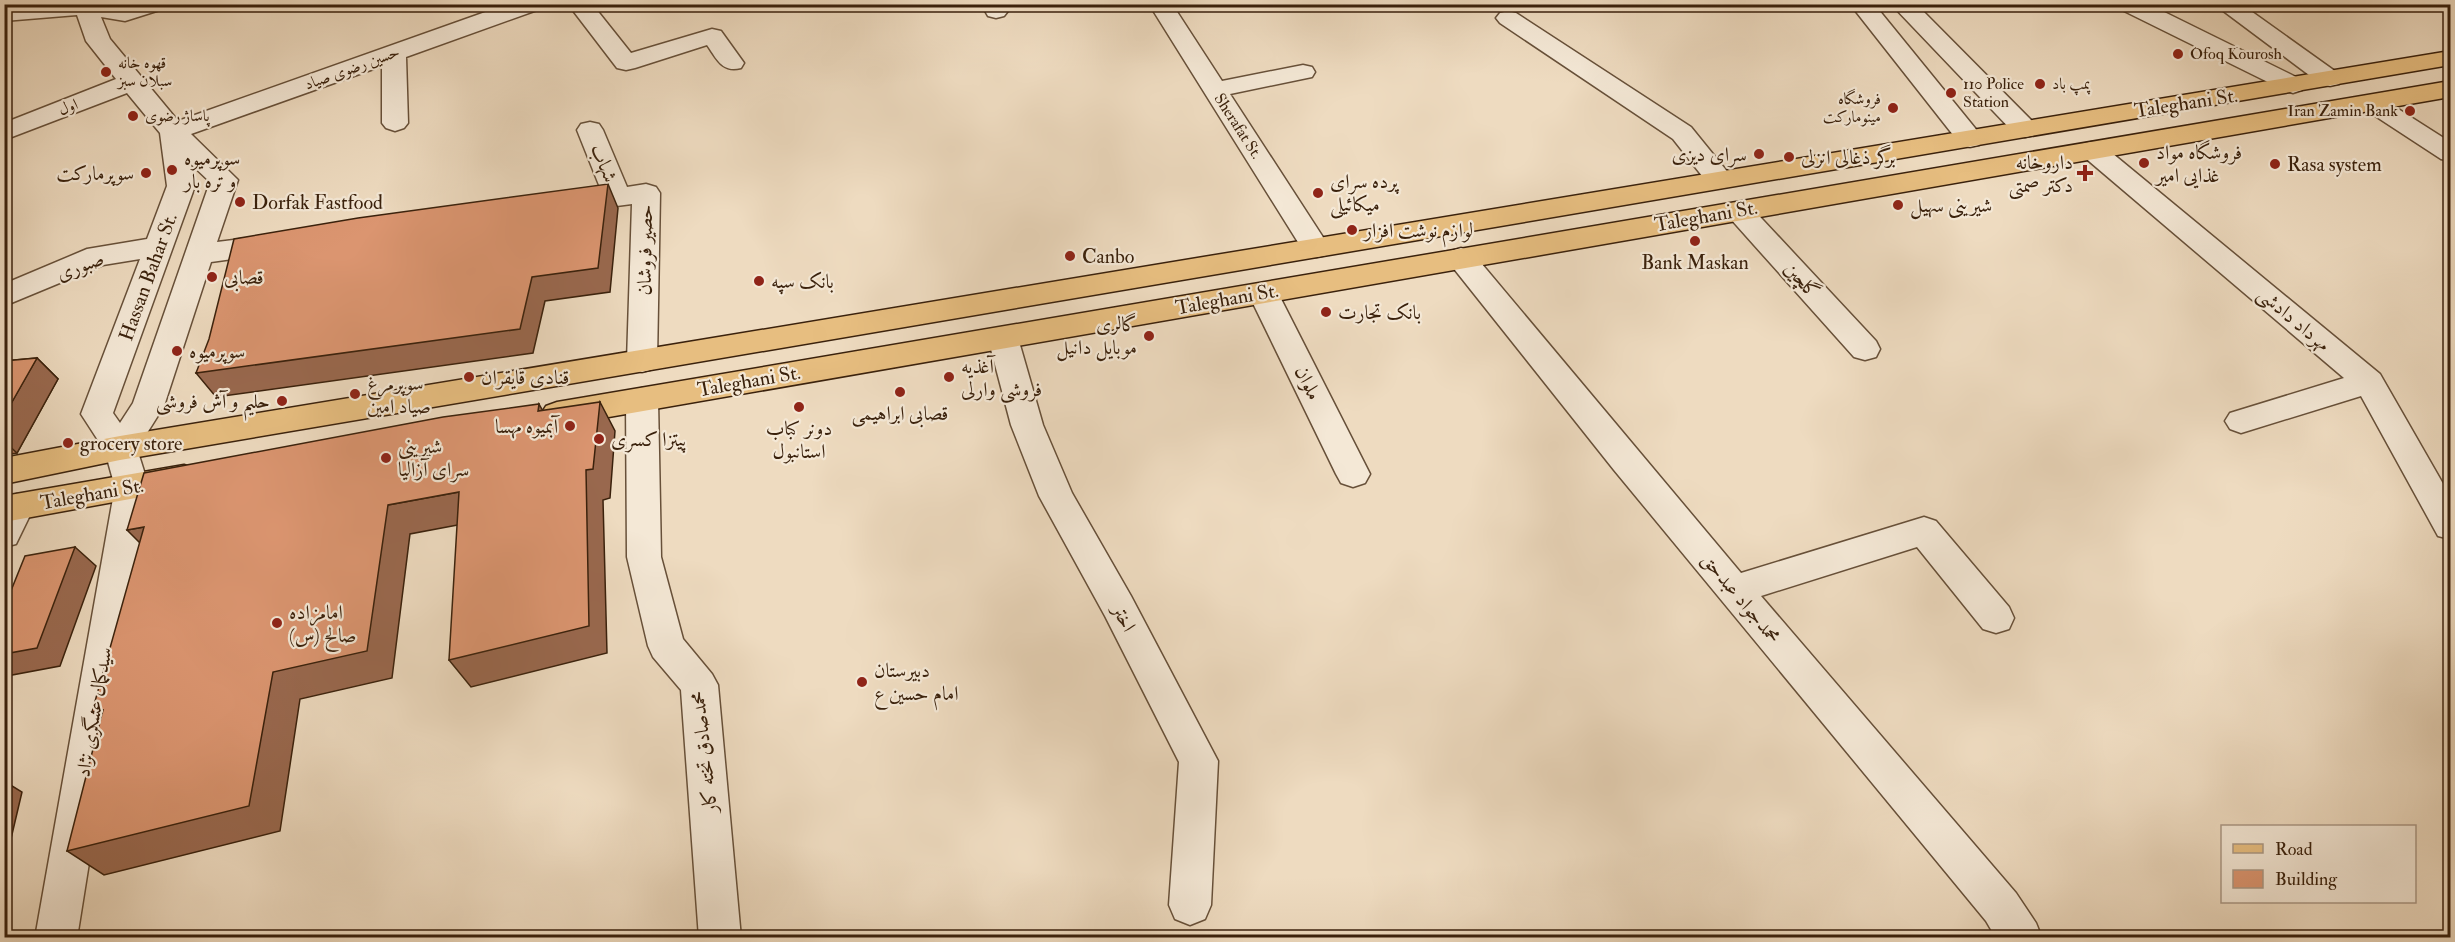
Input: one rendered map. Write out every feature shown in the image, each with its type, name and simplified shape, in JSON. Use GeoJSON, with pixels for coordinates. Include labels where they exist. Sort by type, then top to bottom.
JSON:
{"type":"FeatureCollection","features":[{"type":"Feature","properties":{"kind":"main road","name":"Taleghani St."},"geometry":{"type":"LineString","coordinates":[[4,471],[120,448],[2451,58]]}},
{"type":"Feature","properties":{"kind":"main road","name":"Taleghani St."},"geometry":{"type":"LineString","coordinates":[[527,419],[2451,89]]}},
{"type":"Feature","properties":{"kind":"main road"},"geometry":{"type":"LineString","coordinates":[[2025,129],[2050,158]]}},
{"type":"Feature","properties":{"kind":"main road","name":"Taleghani St."},"geometry":{"type":"LineString","coordinates":[[9,517],[132,487],[214,473]]}},
{"type":"Feature","properties":{"kind":"street"},"geometry":{"type":"LineString","coordinates":[[4,14],[86,6],[125,14],[155,4]]}},
{"type":"Feature","properties":{"kind":"street","name":"حسین رضوی صیاد"},"geometry":{"type":"LineString","coordinates":[[173,132],[394,53],[495,11],[532,4]]}},
{"type":"Feature","properties":{"kind":"street"},"geometry":{"type":"LineString","coordinates":[[579,4],[626,63],[712,36],[732,63]]}},
{"type":"Feature","properties":{"kind":"street","name":"Sherafat St."},"geometry":{"type":"LineString","coordinates":[[1160,4],[1316,248]]}},
{"type":"Feature","properties":{"kind":"street"},"geometry":{"type":"LineString","coordinates":[[1861,4],[1970,139]]}},
{"type":"Feature","properties":{"kind":"street"},"geometry":{"type":"LineString","coordinates":[[1902,4],[2025,129]]}},
{"type":"Feature","properties":{"kind":"street"},"geometry":{"type":"LineString","coordinates":[[2128,4],[2293,85]]}},
{"type":"Feature","properties":{"kind":"street"},"geometry":{"type":"LineString","coordinates":[[2225,4],[2330,79]]}},
{"type":"Feature","properties":{"kind":"street"},"geometry":{"type":"LineString","coordinates":[[86,6],[98,41],[173,132]]}},
{"type":"Feature","properties":{"kind":"street"},"geometry":{"type":"LineString","coordinates":[[462,8],[495,11]]}},
{"type":"Feature","properties":{"kind":"street"},"geometry":{"type":"LineString","coordinates":[[1509,18],[1682,133],[1720,180]]}},
{"type":"Feature","properties":{"kind":"street"},"geometry":{"type":"LineString","coordinates":[[394,53],[395,123]]}},
{"type":"Feature","properties":{"kind":"street"},"geometry":{"type":"LineString","coordinates":[[1214,90],[1303,72]]}},
{"type":"Feature","properties":{"kind":"street","name":"اول"},"geometry":{"type":"LineString","coordinates":[[4,132],[132,82]]}},
{"type":"Feature","properties":{"kind":"street"},"geometry":{"type":"LineString","coordinates":[[2372,103],[2451,153]]}},
{"type":"Feature","properties":{"kind":"street","name":"شهاب"},"geometry":{"type":"LineString","coordinates":[[590,130],[618,197]]}},
{"type":"Feature","properties":{"kind":"street","name":"Hassan Bahar St."},"geometry":{"type":"LineString","coordinates":[[173,132],[224,180],[148,406],[120,448],[97,414],[181,186],[173,132]]}},
{"type":"Feature","properties":{"kind":"street","name":"مهرداد دادشی"},"geometry":{"type":"LineString","coordinates":[[2092,150],[2368,382],[2451,526]]}},
{"type":"Feature","properties":{"kind":"street","name":"حصیر فروشان"},"geometry":{"type":"LineString","coordinates":[[549,206],[646,193],[642,361]]}},
{"type":"Feature","properties":{"kind":"street","name":"گلچین"},"geometry":{"type":"LineString","coordinates":[[1739,211],[1865,349]]}},
{"type":"Feature","properties":{"kind":"street"},"geometry":{"type":"LineString","coordinates":[[199,254],[304,240]]}},
{"type":"Feature","properties":{"kind":"street","name":"صبوری"},"geometry":{"type":"LineString","coordinates":[[4,296],[97,256],[159,247]]}},
{"type":"Feature","properties":{"kind":"street","name":"محمدجواد عبدحق"},"geometry":{"type":"LineString","coordinates":[[1461,258],[1734,590],[1993,897],[2021,938]]}},
{"type":"Feature","properties":{"kind":"street","name":"ملوان"},"geometry":{"type":"LineString","coordinates":[[1263,293],[1353,474]]}},
{"type":"Feature","properties":{"kind":"street","name":"اختر"},"geometry":{"type":"LineString","coordinates":[[1003,338],[1027,425],[1056,496],[1118,606],[1199,761],[1190,905]]}},
{"type":"Feature","properties":{"kind":"street"},"geometry":{"type":"LineString","coordinates":[[2241,421],[2368,382]]}},
{"type":"Feature","properties":{"kind":"street","name":"محمدصادق تخته کار"},"geometry":{"type":"LineString","coordinates":[[642,400],[644,557],[666,646],[699,685],[720,938]]}},
{"type":"Feature","properties":{"kind":"street"},"geometry":{"type":"LineString","coordinates":[[120,448],[132,487]]}},
{"type":"Feature","properties":{"kind":"street","name":"سیدکمال عسگری نژاد"},"geometry":{"type":"LineString","coordinates":[[56,938],[132,487]]}},
{"type":"Feature","properties":{"kind":"street"},"geometry":{"type":"LineString","coordinates":[[1734,590],[1924,531],[1996,618]]}},
{"type":"Feature","properties":{"kind":"building"},"geometry":{"type":"Polygon","coordinates":[[[608,184],[598,268],[532,277],[520,329],[196,373],[209,339],[234,239],[358,218],[608,184]]]}},
{"type":"Feature","properties":{"kind":"building"},"geometry":{"type":"Polygon","coordinates":[[[37,358],[4,416],[4,361],[37,358]]]}},
{"type":"Feature","properties":{"kind":"building"},"geometry":{"type":"Polygon","coordinates":[[[600,402],[593,469],[586,470],[589,626],[449,660],[459,492],[388,505],[367,651],[273,672],[249,806],[67,851],[103,710],[92,712],[144,527],[127,530],[144,473],[443,417],[539,404],[538,411],[600,402]]]}},
{"type":"Feature","properties":{"kind":"building"},"geometry":{"type":"Polygon","coordinates":[[[75,547],[37,648],[4,654],[4,608],[25,556],[75,547]]]}},
{"type":"Feature","properties":{"kind":"place","name":"Ofoq Kourosh"},"geometry":{"type":"Point","coordinates":[2178,54]}},
{"type":"Feature","properties":{"kind":"place","name":"قهوه خانه سبلان سبز"},"geometry":{"type":"Point","coordinates":[106,72]}},
{"type":"Feature","properties":{"kind":"place","name":"پمپ باد"},"geometry":{"type":"Point","coordinates":[2040,84]}},
{"type":"Feature","properties":{"kind":"place","name":"110 Police Station"},"geometry":{"type":"Point","coordinates":[1951,93]}},
{"type":"Feature","properties":{"kind":"place","name":"فروشگاه مینومارکت"},"geometry":{"type":"Point","coordinates":[1893,108]}},
{"type":"Feature","properties":{"kind":"place","name":"Iran Zamin Bank"},"geometry":{"type":"Point","coordinates":[2410,111]}},
{"type":"Feature","properties":{"kind":"place","name":"پاساژ رضوی"},"geometry":{"type":"Point","coordinates":[133,116]}},
{"type":"Feature","properties":{"kind":"place","name":"سرای دیزی"},"geometry":{"type":"Point","coordinates":[1759,154]}},
{"type":"Feature","properties":{"kind":"place","name":"برگر ذغالی انزلی"},"geometry":{"type":"Point","coordinates":[1789,157]}},
{"type":"Feature","properties":{"kind":"place","name":"فروشگاه مواد غذایی امیر"},"geometry":{"type":"Point","coordinates":[2144,163]}},
{"type":"Feature","properties":{"kind":"place","name":"Rasa system"},"geometry":{"type":"Point","coordinates":[2275,164]}},
{"type":"Feature","properties":{"kind":"place","name":"سوپرمیوه و تره بار"},"geometry":{"type":"Point","coordinates":[172,170]}},
{"type":"Feature","properties":{"kind":"place","name":"سوپرمارکت"},"geometry":{"type":"Point","coordinates":[146,173]}},
{"type":"Feature","properties":{"kind":"place","name":"داروخانه دکتر صمتی"},"geometry":{"type":"Point","coordinates":[2085,173]}},
{"type":"Feature","properties":{"kind":"place","name":"پرده سرای میکائیلی"},"geometry":{"type":"Point","coordinates":[1318,193]}},
{"type":"Feature","properties":{"kind":"place","name":"Dorfak Fastfood"},"geometry":{"type":"Point","coordinates":[240,202]}},
{"type":"Feature","properties":{"kind":"place","name":"شیرینی سهیل"},"geometry":{"type":"Point","coordinates":[1898,205]}},
{"type":"Feature","properties":{"kind":"place","name":"لوازم نوشت افزار"},"geometry":{"type":"Point","coordinates":[1352,230]}},
{"type":"Feature","properties":{"kind":"place","name":"Bank Maskan"},"geometry":{"type":"Point","coordinates":[1695,241]}},
{"type":"Feature","properties":{"kind":"place","name":"Canbo"},"geometry":{"type":"Point","coordinates":[1070,256]}},
{"type":"Feature","properties":{"kind":"place","name":"قصابی"},"geometry":{"type":"Point","coordinates":[212,277]}},
{"type":"Feature","properties":{"kind":"place","name":"بانک سپه"},"geometry":{"type":"Point","coordinates":[759,281]}},
{"type":"Feature","properties":{"kind":"place","name":"بانک تجارت"},"geometry":{"type":"Point","coordinates":[1326,312]}},
{"type":"Feature","properties":{"kind":"place","name":"گالری موبایل دانیل"},"geometry":{"type":"Point","coordinates":[1149,336]}},
{"type":"Feature","properties":{"kind":"place","name":"سوپرمیوه"},"geometry":{"type":"Point","coordinates":[177,351]}},
{"type":"Feature","properties":{"kind":"place","name":"قنادی قایقران"},"geometry":{"type":"Point","coordinates":[469,377]}},
{"type":"Feature","properties":{"kind":"place","name":"آغذیه فروشی وارلی"},"geometry":{"type":"Point","coordinates":[949,377]}},
{"type":"Feature","properties":{"kind":"place","name":"قصابی ابراهیمی"},"geometry":{"type":"Point","coordinates":[900,392]}},
{"type":"Feature","properties":{"kind":"place","name":"سوپرمرغ صیاد امین"},"geometry":{"type":"Point","coordinates":[355,394]}},
{"type":"Feature","properties":{"kind":"place","name":"حلیم و آش فروشی"},"geometry":{"type":"Point","coordinates":[282,401]}},
{"type":"Feature","properties":{"kind":"place","name":"دونر کباب استانبول"},"geometry":{"type":"Point","coordinates":[799,407]}},
{"type":"Feature","properties":{"kind":"place","name":"آبمیوه مهسا"},"geometry":{"type":"Point","coordinates":[570,426]}},
{"type":"Feature","properties":{"kind":"place","name":"پیتزا کسری"},"geometry":{"type":"Point","coordinates":[599,439]}},
{"type":"Feature","properties":{"kind":"place","name":"grocery store"},"geometry":{"type":"Point","coordinates":[68,443]}},
{"type":"Feature","properties":{"kind":"place","name":"شیرینی سرای آزالیا"},"geometry":{"type":"Point","coordinates":[386,458]}},
{"type":"Feature","properties":{"kind":"place","name":"امامزاده صالح (س)"},"geometry":{"type":"Point","coordinates":[277,623]}},
{"type":"Feature","properties":{"kind":"place","name":"دبیرستان امام حسین ع"},"geometry":{"type":"Point","coordinates":[862,682]}}]}
